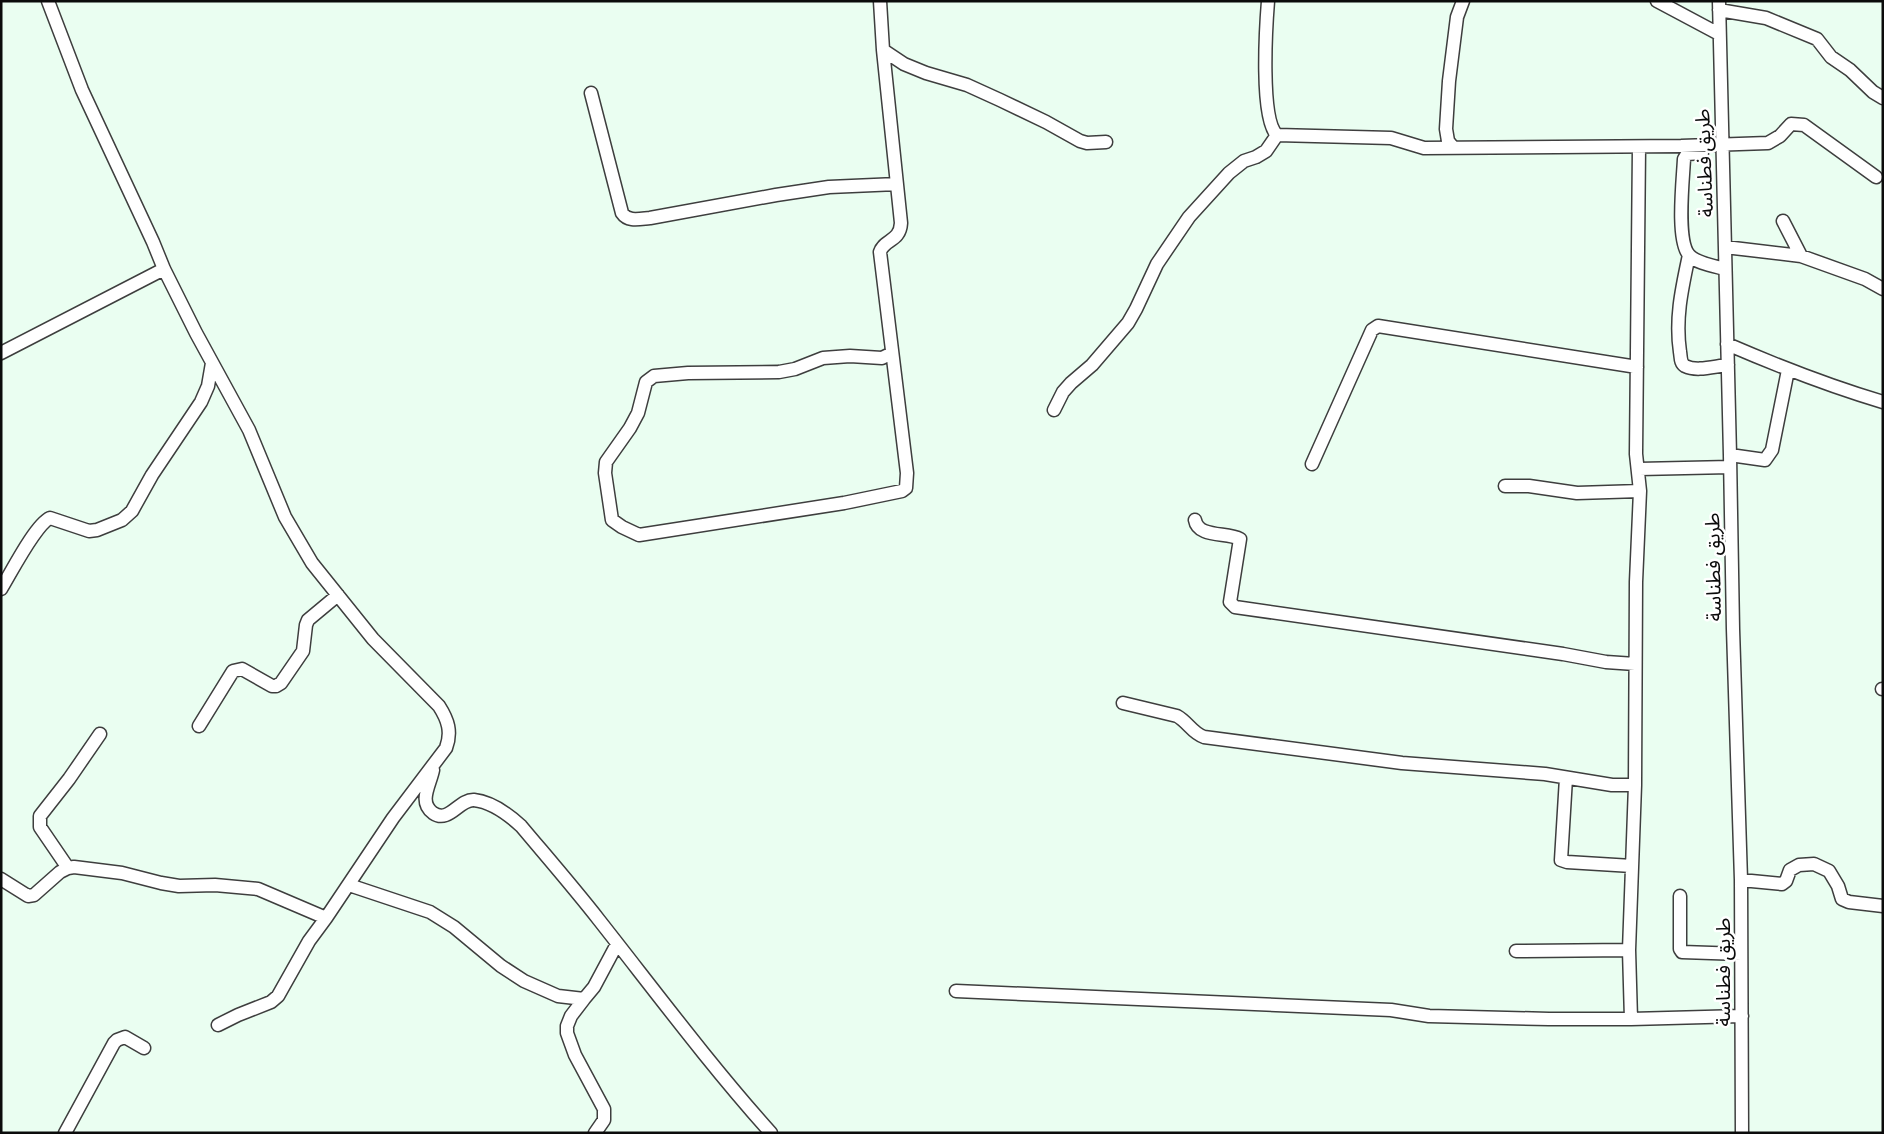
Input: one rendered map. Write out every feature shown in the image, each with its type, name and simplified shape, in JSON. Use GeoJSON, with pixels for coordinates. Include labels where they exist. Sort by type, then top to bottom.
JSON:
{"type":"FeatureCollection","features":[{"type":"Feature","properties":{"kind":"street"},"geometry":{"type":"LineString","coordinates":[[48,1],[82,90],[164,269],[249,430],[285,517],[312,563],[373,639],[439,706],[449,727],[450,738],[446,748],[393,818],[309,941],[278,996],[272,1002],[218,1025]]}},
{"type":"Feature","properties":{"kind":"street"},"geometry":{"type":"LineString","coordinates":[[880,1],[883,50],[901,228],[895,238],[883,245],[880,252],[907,473],[907,486],[904,490],[844,503],[639,535],[622,528],[612,520],[605,473],[606,462],[630,428],[638,413],[646,382],[654,376],[688,373],[779,372],[795,370],[823,358],[850,356],[882,358],[892,353]]}},
{"type":"Feature","properties":{"kind":"street"},"geometry":{"type":"LineString","coordinates":[[1268,1],[1267,98],[1270,122],[1273,131],[1277,135],[1391,138],[1424,148],[1452,146],[1460,148],[1639,147],[1722,150]]}},
{"type":"Feature","properties":{"kind":"street"},"geometry":{"type":"LineString","coordinates":[[1452,146],[1448,141],[1446,129],[1449,81],[1457,17],[1463,1]]}},
{"type":"Feature","properties":{"kind":"street"},"geometry":{"type":"LineString","coordinates":[[1657,1],[1720,34]]}},
{"type":"Feature","properties":{"kind":"street"},"geometry":{"type":"LineString","coordinates":[[1719,6],[1766,18],[1817,39],[1831,57],[1850,70],[1873,92],[1883,98]]}},
{"type":"Feature","properties":{"kind":"street","name":"طريق فطناسة"},"geometry":{"type":"LineString","coordinates":[[1719,6],[1735,726],[1741,880],[1742,1133]]}},
{"type":"Feature","properties":{"kind":"street"},"geometry":{"type":"LineString","coordinates":[[883,50],[904,64],[926,73],[967,85],[1000,100],[1080,142],[1088,144],[1106,142]]}},
{"type":"Feature","properties":{"kind":"street"},"geometry":{"type":"LineString","coordinates":[[591,92],[622,213],[630,220],[830,187],[897,184]]}},
{"type":"Feature","properties":{"kind":"street"},"geometry":{"type":"LineString","coordinates":[[1725,269],[1694,259],[1689,255],[1681,236],[1684,159],[1687,154],[1768,143],[1780,136],[1791,124],[1804,126],[1876,177]]}},
{"type":"Feature","properties":{"kind":"street"},"geometry":{"type":"LineString","coordinates":[[1054,410],[1067,387],[1092,365],[1128,323],[1157,264],[1189,217],[1229,173],[1244,161],[1266,151],[1277,135]]}},
{"type":"Feature","properties":{"kind":"street"},"geometry":{"type":"LineString","coordinates":[[1631,1019],[1629,950],[1635,785],[1636,582],[1640,491],[1636,454],[1639,147]]}},
{"type":"Feature","properties":{"kind":"street"},"geometry":{"type":"LineString","coordinates":[[1783,221],[1801,256]]}},
{"type":"Feature","properties":{"kind":"street"},"geometry":{"type":"LineString","coordinates":[[1725,247],[1801,256],[1864,279],[1883,289]]}},
{"type":"Feature","properties":{"kind":"street"},"geometry":{"type":"LineString","coordinates":[[1689,255],[1679,300],[1677,333],[1681,362],[1685,366],[1696,369],[1728,365]]}},
{"type":"Feature","properties":{"kind":"street"},"geometry":{"type":"LineString","coordinates":[[1,353],[164,269]]}},
{"type":"Feature","properties":{"kind":"street"},"geometry":{"type":"LineString","coordinates":[[1312,464],[1372,330],[1378,326],[1637,367]]}},
{"type":"Feature","properties":{"kind":"street"},"geometry":{"type":"LineString","coordinates":[[1727,344],[1788,370],[1842,390],[1883,402]]}},
{"type":"Feature","properties":{"kind":"street"},"geometry":{"type":"LineString","coordinates":[[1,589],[30,539],[44,520],[50,518],[80,529],[97,530],[122,520],[132,511],[152,475],[201,402],[208,386],[212,363]]}},
{"type":"Feature","properties":{"kind":"street"},"geometry":{"type":"LineString","coordinates":[[1639,469],[1765,460],[1772,450],[1788,370]]}},
{"type":"Feature","properties":{"kind":"street"},"geometry":{"type":"LineString","coordinates":[[1505,486],[1529,486],[1577,493],[1640,491]]}},
{"type":"Feature","properties":{"kind":"street"},"geometry":{"type":"LineString","coordinates":[[1195,520],[1196,525],[1202,531],[1240,539],[1230,602],[1235,607],[1563,654],[1606,662],[1636,664]]}},
{"type":"Feature","properties":{"kind":"street"},"geometry":{"type":"LineString","coordinates":[[199,726],[233,671],[242,669],[272,686],[281,683],[303,651],[308,620],[338,595]]}},
{"type":"Feature","properties":{"kind":"street"},"geometry":{"type":"LineString","coordinates":[[1123,703],[1177,716],[1183,719],[1194,732],[1204,737],[1402,763],[1545,774],[1612,785],[1635,785]]}},
{"type":"Feature","properties":{"kind":"street"},"geometry":{"type":"LineString","coordinates":[[68,868],[40,827],[40,816],[69,779],[100,734]]}},
{"type":"Feature","properties":{"kind":"street"},"geometry":{"type":"LineString","coordinates":[[435,763],[425,794],[428,806],[433,813],[446,816],[466,801],[473,800],[500,809],[521,826],[598,918],[743,1102],[771,1133]]}},
{"type":"Feature","properties":{"kind":"street"},"geometry":{"type":"LineString","coordinates":[[1566,778],[1561,860],[1632,866]]}},
{"type":"Feature","properties":{"kind":"street"},"geometry":{"type":"LineString","coordinates":[[1741,880],[1782,884],[1786,881],[1790,870],[1799,865],[1814,864],[1829,871],[1838,886],[1842,899],[1849,902],[1883,906]]}},
{"type":"Feature","properties":{"kind":"street"},"geometry":{"type":"LineString","coordinates":[[1,879],[28,896],[34,895],[60,872],[68,868],[122,873],[179,886],[215,885],[258,890],[326,918]]}},
{"type":"Feature","properties":{"kind":"street"},"geometry":{"type":"LineString","coordinates":[[349,885],[430,912],[454,927],[501,966],[524,981],[558,996],[584,999]]}},
{"type":"Feature","properties":{"kind":"street"},"geometry":{"type":"LineString","coordinates":[[1680,896],[1680,950],[1682,952],[1741,954]]}},
{"type":"Feature","properties":{"kind":"street"},"geometry":{"type":"LineString","coordinates":[[595,1133],[604,1120],[604,1109],[575,1055],[567,1033],[571,1016],[594,987],[617,944]]}},
{"type":"Feature","properties":{"kind":"street"},"geometry":{"type":"LineString","coordinates":[[1516,951],[1629,950]]}},
{"type":"Feature","properties":{"kind":"street"},"geometry":{"type":"LineString","coordinates":[[956,991],[1391,1010],[1429,1016],[1631,1019],[1742,1016]]}},
{"type":"Feature","properties":{"kind":"street"},"geometry":{"type":"LineString","coordinates":[[65,1133],[114,1043],[125,1037],[144,1048]]}}]}
